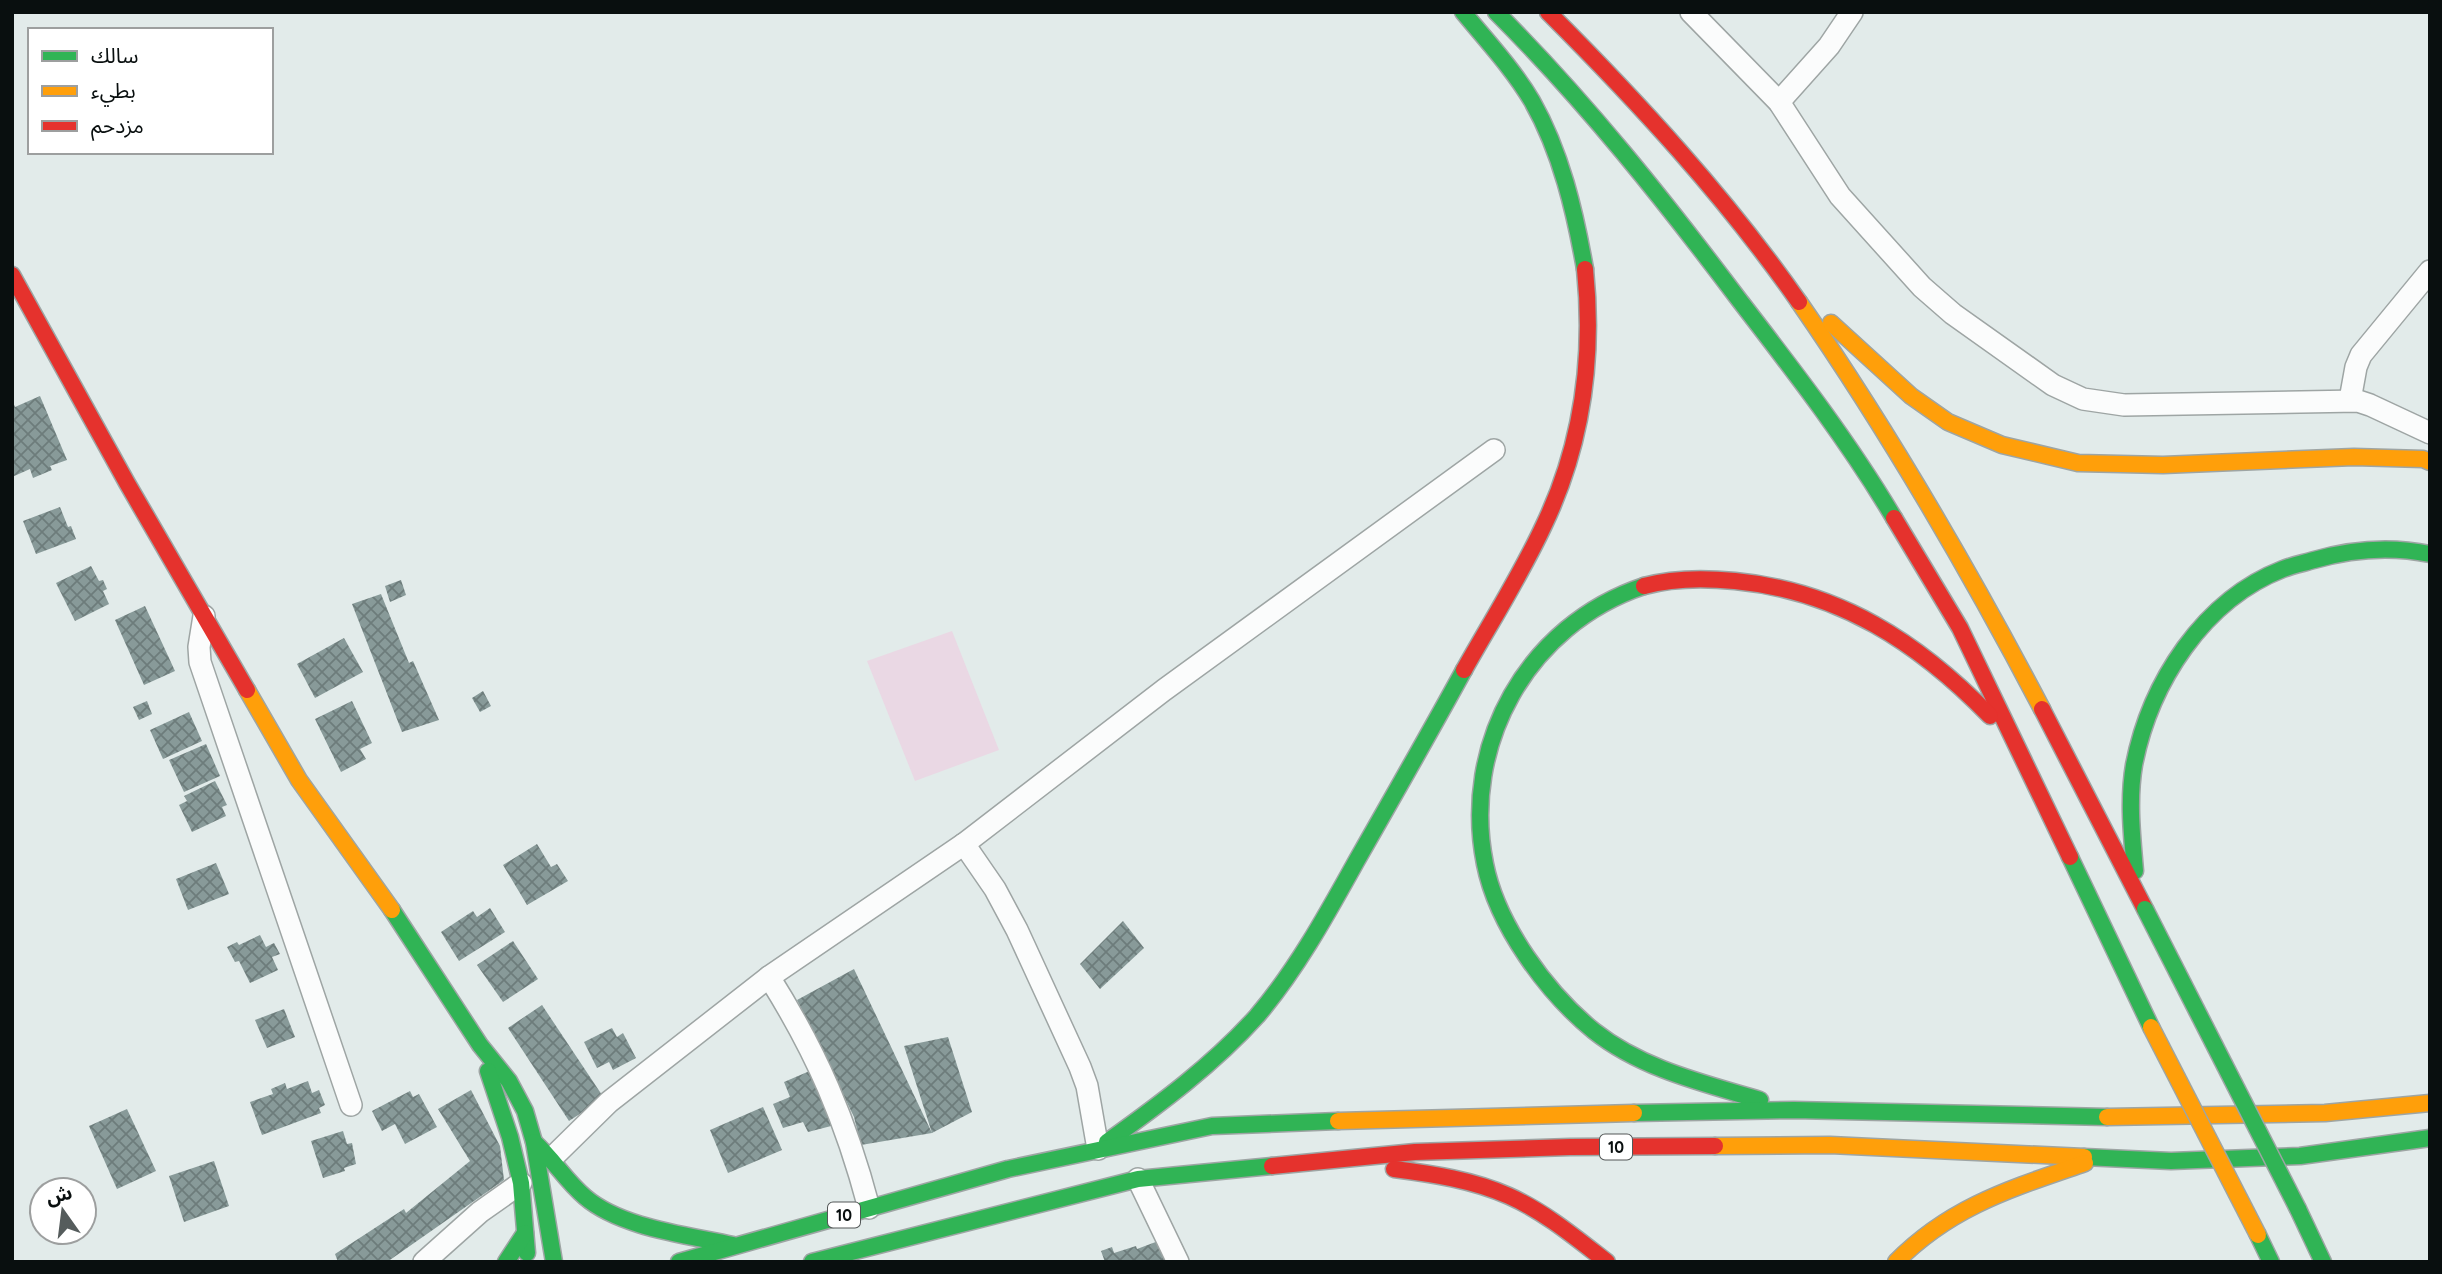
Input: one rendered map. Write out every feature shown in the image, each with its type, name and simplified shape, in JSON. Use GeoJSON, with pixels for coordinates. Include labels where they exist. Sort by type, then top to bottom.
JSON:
{"type":"FeatureCollection","features":[{"type":"Feature","properties":{"kind":"main road"},"geometry":{"type":"LineString","coordinates":[[1098,1149],[1175,1092],[1242,1031],[1272,997],[1299,960],[1530,553],[1563,481],[1575,443],[1588,379],[1591,327],[1589,287],[1573,208],[1548,134],[1531,101],[1511,71],[1463,12]]}},
{"type":"Feature","properties":{"kind":"main road"},"geometry":{"type":"LineString","coordinates":[[1496,12],[1586,106],[1695,241],[1794,371],[1881,496],[1960,628],[2151,1027],[2271,1262]]}},
{"type":"Feature","properties":{"kind":"main road"},"geometry":{"type":"LineString","coordinates":[[1548,12],[1686,159],[1753,239],[1853,380],[1963,559],[2034,690],[2323,1262]]}},
{"type":"Feature","properties":{"kind":"main road"},"geometry":{"type":"LineString","coordinates":[[12,275],[127,483],[299,780],[391,908],[480,1045],[509,1081],[525,1111],[534,1142],[554,1262]]}},
{"type":"Feature","properties":{"kind":"main road"},"geometry":{"type":"LineString","coordinates":[[1784,280],[1911,396],[1948,422],[2002,445],[2078,463],[2164,466],[2354,457],[2430,461]]}},
{"type":"Feature","properties":{"kind":"main road"},"geometry":{"type":"LineString","coordinates":[[2145,909],[2132,856],[2130,801],[2133,774],[2145,721],[2158,688],[2175,657],[2197,629],[2222,604],[2251,584],[2282,568],[2316,557],[2387,548],[2430,554]]}},
{"type":"Feature","properties":{"kind":"main road"},"geometry":{"type":"LineString","coordinates":[[1794,1110],[1665,1069],[1613,1045],[1565,1003],[1526,953],[1500,906],[1485,866],[1480,840],[1480,786],[1489,746],[1503,708],[1516,685],[1550,643],[1593,610],[1617,597],[1668,581],[1721,580],[1747,583],[1803,594],[1832,604],[1861,615],[1896,635],[1959,683],[2019,751]]}},
{"type":"Feature","properties":{"kind":"main road"},"geometry":{"type":"LineString","coordinates":[[480,1045],[510,1137],[521,1183],[527,1262]]}},
{"type":"Feature","properties":{"kind":"main road"},"geometry":{"type":"LineString","coordinates":[[2325,1113],[2421,1087]]}},
{"type":"Feature","properties":{"kind":"main road","name":"10"},"geometry":{"type":"LineString","coordinates":[[679,1262],[1008,1169],[1212,1126],[1422,1117],[1794,1110],[2106,1117],[2325,1113],[2430,1103]]}},
{"type":"Feature","properties":{"kind":"main road","name":"10"},"geometry":{"type":"LineString","coordinates":[[813,1262],[1138,1179],[1415,1152],[1570,1147],[1816,1145],[2171,1161],[2300,1156],[2430,1138]]}},
{"type":"Feature","properties":{"kind":"main road"},"geometry":{"type":"LineString","coordinates":[[534,1142],[552,1157],[585,1197],[607,1211],[663,1229],[734,1245]]}},
{"type":"Feature","properties":{"kind":"main road"},"geometry":{"type":"LineString","coordinates":[[1896,1262],[1919,1239],[1962,1210],[2099,1158]]}},
{"type":"Feature","properties":{"kind":"main road"},"geometry":{"type":"LineString","coordinates":[[1323,1160],[1418,1172],[1496,1190],[1537,1211],[1607,1262]]}},
{"type":"Feature","properties":{"kind":"main road"},"geometry":{"type":"LineString","coordinates":[[506,1262],[525,1233]]}},
{"type":"Feature","properties":{"kind":"main road"},"geometry":{"type":"LineString","coordinates":[[2258,1235],[2260,1262]]}},
{"type":"Feature","properties":{"kind":"street"},"geometry":{"type":"LineString","coordinates":[[1691,12],[1779,102],[1840,196],[1922,287],[1953,314],[2062,390],[2083,399],[2124,405],[2350,400],[2371,405],[2430,433]]}},
{"type":"Feature","properties":{"kind":"street"},"geometry":{"type":"LineString","coordinates":[[1779,102],[1829,46],[1852,12]]}},
{"type":"Feature","properties":{"kind":"street"},"geometry":{"type":"LineString","coordinates":[[2350,400],[2361,355],[2430,271]]}},
{"type":"Feature","properties":{"kind":"street"},"geometry":{"type":"LineString","coordinates":[[552,1157],[609,1102],[769,977],[964,844],[1164,690],[1494,450]]}},
{"type":"Feature","properties":{"kind":"street"},"geometry":{"type":"LineString","coordinates":[[204,616],[199,647],[200,662],[351,1105]]}},
{"type":"Feature","properties":{"kind":"street"},"geometry":{"type":"LineString","coordinates":[[964,844],[995,889],[1017,930],[1080,1067],[1087,1086],[1098,1149]]}},
{"type":"Feature","properties":{"kind":"street"},"geometry":{"type":"LineString","coordinates":[[769,977],[796,1020],[824,1076],[852,1147],[869,1208]]}},
{"type":"Feature","properties":{"kind":"street"},"geometry":{"type":"LineString","coordinates":[[1138,1179],[1178,1262]]}},
{"type":"Feature","properties":{"kind":"street"},"geometry":{"type":"LineString","coordinates":[[424,1262],[481,1212],[521,1183]]}},
{"type":"Feature","properties":{"kind":"shaded area"},"geometry":{"type":"Polygon","coordinates":[[[952,631],[999,750],[915,781],[867,661],[952,631]]]}},
{"type":"Feature","properties":{"kind":"building"},"geometry":{"type":"Polygon","coordinates":[[[40,396],[67,460],[50,466],[52,470],[33,478],[30,469],[12,477],[12,400],[15,407],[40,396]]]}},
{"type":"Feature","properties":{"kind":"building"},"geometry":{"type":"Polygon","coordinates":[[[60,507],[76,539],[36,554],[23,521],[60,507]]]}},
{"type":"Feature","properties":{"kind":"building"},"geometry":{"type":"Polygon","coordinates":[[[91,566],[99,581],[103,580],[107,589],[103,591],[109,604],[75,621],[56,583],[91,566]]]}},
{"type":"Feature","properties":{"kind":"building"},"geometry":{"type":"Polygon","coordinates":[[[401,580],[406,595],[390,602],[385,586],[401,580]]]}},
{"type":"Feature","properties":{"kind":"building"},"geometry":{"type":"Polygon","coordinates":[[[381,594],[409,663],[413,661],[439,720],[402,732],[352,604],[381,594]]]}},
{"type":"Feature","properties":{"kind":"building"},"geometry":{"type":"Polygon","coordinates":[[[145,606],[175,671],[144,685],[115,620],[145,606]]]}},
{"type":"Feature","properties":{"kind":"building"},"geometry":{"type":"Polygon","coordinates":[[[344,638],[363,672],[315,698],[297,664],[344,638]]]}},
{"type":"Feature","properties":{"kind":"building"},"geometry":{"type":"Polygon","coordinates":[[[483,691],[491,706],[480,712],[472,698],[483,691]]]}},
{"type":"Feature","properties":{"kind":"building"},"geometry":{"type":"Polygon","coordinates":[[[147,701],[152,714],[139,720],[133,707],[147,701]]]}},
{"type":"Feature","properties":{"kind":"building"},"geometry":{"type":"Polygon","coordinates":[[[352,701],[372,743],[360,749],[366,759],[341,772],[315,719],[352,701]]]}},
{"type":"Feature","properties":{"kind":"building"},"geometry":{"type":"Polygon","coordinates":[[[189,712],[202,741],[163,759],[150,730],[189,712]]]}},
{"type":"Feature","properties":{"kind":"building"},"geometry":{"type":"Polygon","coordinates":[[[206,744],[220,776],[184,792],[169,760],[206,744]]]}},
{"type":"Feature","properties":{"kind":"building"},"geometry":{"type":"Polygon","coordinates":[[[215,781],[227,805],[222,807],[226,816],[192,832],[179,805],[187,801],[184,796],[215,781]]]}},
{"type":"Feature","properties":{"kind":"building"},"geometry":{"type":"Polygon","coordinates":[[[537,844],[551,867],[557,864],[568,881],[527,905],[503,865],[537,844]]]}},
{"type":"Feature","properties":{"kind":"building"},"geometry":{"type":"Polygon","coordinates":[[[216,863],[229,894],[188,910],[176,879],[216,863]]]}},
{"type":"Feature","properties":{"kind":"building"},"geometry":{"type":"Polygon","coordinates":[[[490,908],[505,932],[459,961],[441,932],[473,911],[477,917],[490,908]]]}},
{"type":"Feature","properties":{"kind":"building"},"geometry":{"type":"Polygon","coordinates":[[[1123,921],[1144,948],[1100,989],[1080,964],[1123,921]]]}},
{"type":"Feature","properties":{"kind":"building"},"geometry":{"type":"Polygon","coordinates":[[[260,935],[266,947],[274,943],[280,954],[272,957],[278,970],[250,983],[239,961],[235,962],[227,947],[237,942],[239,945],[260,935]]]}},
{"type":"Feature","properties":{"kind":"building"},"geometry":{"type":"Polygon","coordinates":[[[513,941],[538,979],[503,1002],[477,965],[513,941]]]}},
{"type":"Feature","properties":{"kind":"building"},"geometry":{"type":"Polygon","coordinates":[[[854,969],[932,1133],[861,1145],[854,1117],[797,1000],[854,969]]]}},
{"type":"Feature","properties":{"kind":"building"},"geometry":{"type":"Polygon","coordinates":[[[542,1005],[604,1098],[569,1121],[508,1028],[542,1005]]]}},
{"type":"Feature","properties":{"kind":"building"},"geometry":{"type":"Polygon","coordinates":[[[284,1009],[295,1037],[267,1048],[255,1020],[284,1009]]]}},
{"type":"Feature","properties":{"kind":"building"},"geometry":{"type":"Polygon","coordinates":[[[612,1028],[617,1037],[623,1033],[636,1058],[613,1070],[609,1062],[597,1068],[584,1042],[612,1028]]]}},
{"type":"Feature","properties":{"kind":"building"},"geometry":{"type":"Polygon","coordinates":[[[948,1037],[972,1112],[932,1133],[904,1046],[948,1037]]]}},
{"type":"Feature","properties":{"kind":"building"},"geometry":{"type":"Polygon","coordinates":[[[812,1070],[835,1125],[808,1132],[803,1122],[783,1128],[773,1104],[790,1097],[784,1082],[812,1070]]]}},
{"type":"Feature","properties":{"kind":"building"},"geometry":{"type":"Polygon","coordinates":[[[308,1081],[312,1093],[319,1090],[325,1105],[319,1108],[321,1113],[262,1135],[250,1102],[273,1094],[271,1089],[285,1083],[287,1089],[308,1081]]]}},
{"type":"Feature","properties":{"kind":"building"},"geometry":{"type":"Polygon","coordinates":[[[471,1090],[500,1146],[504,1180],[387,1262],[338,1262],[335,1254],[404,1209],[406,1213],[470,1161],[438,1109],[471,1090]]]}},
{"type":"Feature","properties":{"kind":"building"},"geometry":{"type":"Polygon","coordinates":[[[410,1091],[413,1097],[419,1094],[437,1127],[405,1144],[395,1124],[382,1131],[372,1111],[410,1091]]]}},
{"type":"Feature","properties":{"kind":"building"},"geometry":{"type":"Polygon","coordinates":[[[763,1107],[782,1150],[728,1173],[710,1130],[763,1107]]]}},
{"type":"Feature","properties":{"kind":"building"},"geometry":{"type":"Polygon","coordinates":[[[127,1109],[156,1171],[117,1189],[89,1126],[127,1109]]]}},
{"type":"Feature","properties":{"kind":"building"},"geometry":{"type":"Polygon","coordinates":[[[343,1131],[347,1144],[352,1143],[356,1164],[344,1168],[345,1171],[323,1178],[311,1141],[343,1131]]]}},
{"type":"Feature","properties":{"kind":"building"},"geometry":{"type":"Polygon","coordinates":[[[214,1161],[229,1206],[184,1222],[169,1176],[214,1161]]]}},
{"type":"Feature","properties":{"kind":"building"},"geometry":{"type":"Polygon","coordinates":[[[1161,1240],[1169,1262],[1105,1262],[1101,1251],[1112,1247],[1114,1253],[1136,1246],[1137,1249],[1161,1240]]]}},
{"type":"Feature","properties":{"kind":"traffic: fast"},"geometry":{"type":"LineString","coordinates":[[1463,12],[1517,78],[1542,121],[1566,183],[1585,269]]}},
{"type":"Feature","properties":{"kind":"traffic: fast"},"geometry":{"type":"LineString","coordinates":[[1496,12],[1593,116],[1682,226],[1820,407],[1894,518]]}},
{"type":"Feature","properties":{"kind":"traffic: fast"},"geometry":{"type":"LineString","coordinates":[[2135,871],[2131,791],[2142,734],[2167,675],[2205,623],[2228,601],[2254,583],[2291,566],[2357,551],[2386,549],[2430,554]]}},
{"type":"Feature","properties":{"kind":"traffic: fast"},"geometry":{"type":"LineString","coordinates":[[1644,586],[1603,604],[1566,629],[1536,660],[1512,695],[1494,734],[1483,776],[1480,819],[1485,864],[1500,910],[1526,956],[1559,997],[1594,1031],[1653,1065],[1695,1081],[1760,1100]]}},
{"type":"Feature","properties":{"kind":"traffic: fast"},"geometry":{"type":"LineString","coordinates":[[1107,1142],[1204,1067],[1240,1034],[1272,998],[1323,921],[1464,670]]}},
{"type":"Feature","properties":{"kind":"traffic: fast"},"geometry":{"type":"LineString","coordinates":[[2070,857],[2151,1027]]}},
{"type":"Feature","properties":{"kind":"traffic: fast"},"geometry":{"type":"LineString","coordinates":[[2145,909],[2298,1209]]}},
{"type":"Feature","properties":{"kind":"traffic: fast"},"geometry":{"type":"LineString","coordinates":[[392,910],[480,1045],[509,1081],[525,1111],[534,1142],[554,1262]]}},
{"type":"Feature","properties":{"kind":"traffic: fast"},"geometry":{"type":"LineString","coordinates":[[488,1071],[510,1137],[521,1183],[527,1253]]}},
{"type":"Feature","properties":{"kind":"traffic: fast"},"geometry":{"type":"LineString","coordinates":[[1634,1113],[1794,1110],[2107,1117]]}},
{"type":"Feature","properties":{"kind":"traffic: fast"},"geometry":{"type":"LineString","coordinates":[[679,1262],[1008,1169],[1212,1126],[1338,1121]]}},
{"type":"Feature","properties":{"kind":"traffic: fast"},"geometry":{"type":"LineString","coordinates":[[2084,1157],[2171,1161],[2300,1156],[2430,1138]]}},
{"type":"Feature","properties":{"kind":"traffic: fast"},"geometry":{"type":"LineString","coordinates":[[534,1142],[578,1191],[600,1208],[656,1229],[733,1245]]}},
{"type":"Feature","properties":{"kind":"traffic: fast"},"geometry":{"type":"LineString","coordinates":[[812,1262],[1138,1179],[1272,1166]]}},
{"type":"Feature","properties":{"kind":"traffic: fast"},"geometry":{"type":"LineString","coordinates":[[2298,1209],[2323,1262]]}},
{"type":"Feature","properties":{"kind":"traffic: fast"},"geometry":{"type":"LineString","coordinates":[[506,1262],[525,1233]]}},
{"type":"Feature","properties":{"kind":"traffic: fast"},"geometry":{"type":"LineString","coordinates":[[2258,1235],[2271,1262]]}},
{"type":"Feature","properties":{"kind":"traffic: slow"},"geometry":{"type":"LineString","coordinates":[[1799,302],[1865,401],[1926,501],[2042,709]]}},
{"type":"Feature","properties":{"kind":"traffic: slow"},"geometry":{"type":"LineString","coordinates":[[1831,323],[1911,396],[1948,422],[2002,445],[2078,463],[2163,465],[2354,457],[2423,459],[2430,462]]}},
{"type":"Feature","properties":{"kind":"traffic: slow"},"geometry":{"type":"LineString","coordinates":[[247,690],[299,780],[392,910]]}},
{"type":"Feature","properties":{"kind":"traffic: slow"},"geometry":{"type":"LineString","coordinates":[[2151,1027],[2258,1235]]}},
{"type":"Feature","properties":{"kind":"traffic: slow"},"geometry":{"type":"LineString","coordinates":[[2107,1117],[2325,1113],[2430,1103]]}},
{"type":"Feature","properties":{"kind":"traffic: slow"},"geometry":{"type":"LineString","coordinates":[[1338,1121],[1634,1113]]}},
{"type":"Feature","properties":{"kind":"traffic: slow"},"geometry":{"type":"LineString","coordinates":[[1715,1146],[1830,1145],[2084,1157]]}},
{"type":"Feature","properties":{"kind":"traffic: slow"},"geometry":{"type":"LineString","coordinates":[[1896,1262],[1939,1226],[1961,1213],[2008,1191],[2085,1163]]}},
{"type":"Feature","properties":{"kind":"traffic: jam"},"geometry":{"type":"LineString","coordinates":[[1548,12],[1680,151],[1771,263],[1799,302]]}},
{"type":"Feature","properties":{"kind":"traffic: jam"},"geometry":{"type":"LineString","coordinates":[[1464,670],[1535,544],[1568,463],[1582,400],[1586,367],[1588,335],[1585,269]]}},
{"type":"Feature","properties":{"kind":"traffic: jam"},"geometry":{"type":"LineString","coordinates":[[12,275],[127,483],[247,690]]}},
{"type":"Feature","properties":{"kind":"traffic: jam"},"geometry":{"type":"LineString","coordinates":[[1894,518],[1960,628],[2070,857]]}},
{"type":"Feature","properties":{"kind":"traffic: jam"},"geometry":{"type":"LineString","coordinates":[[1644,586],[1666,581],[1712,579],[1773,587],[1809,596],[1874,624],[1905,643],[1963,689],[1990,716]]}},
{"type":"Feature","properties":{"kind":"traffic: jam"},"geometry":{"type":"LineString","coordinates":[[2042,709],[2145,909]]}},
{"type":"Feature","properties":{"kind":"traffic: jam"},"geometry":{"type":"LineString","coordinates":[[1272,1166],[1415,1152],[1715,1146]]}},
{"type":"Feature","properties":{"kind":"traffic: jam"},"geometry":{"type":"LineString","coordinates":[[1394,1169],[1467,1182],[1509,1196],[1548,1218],[1607,1262]]}}]}
